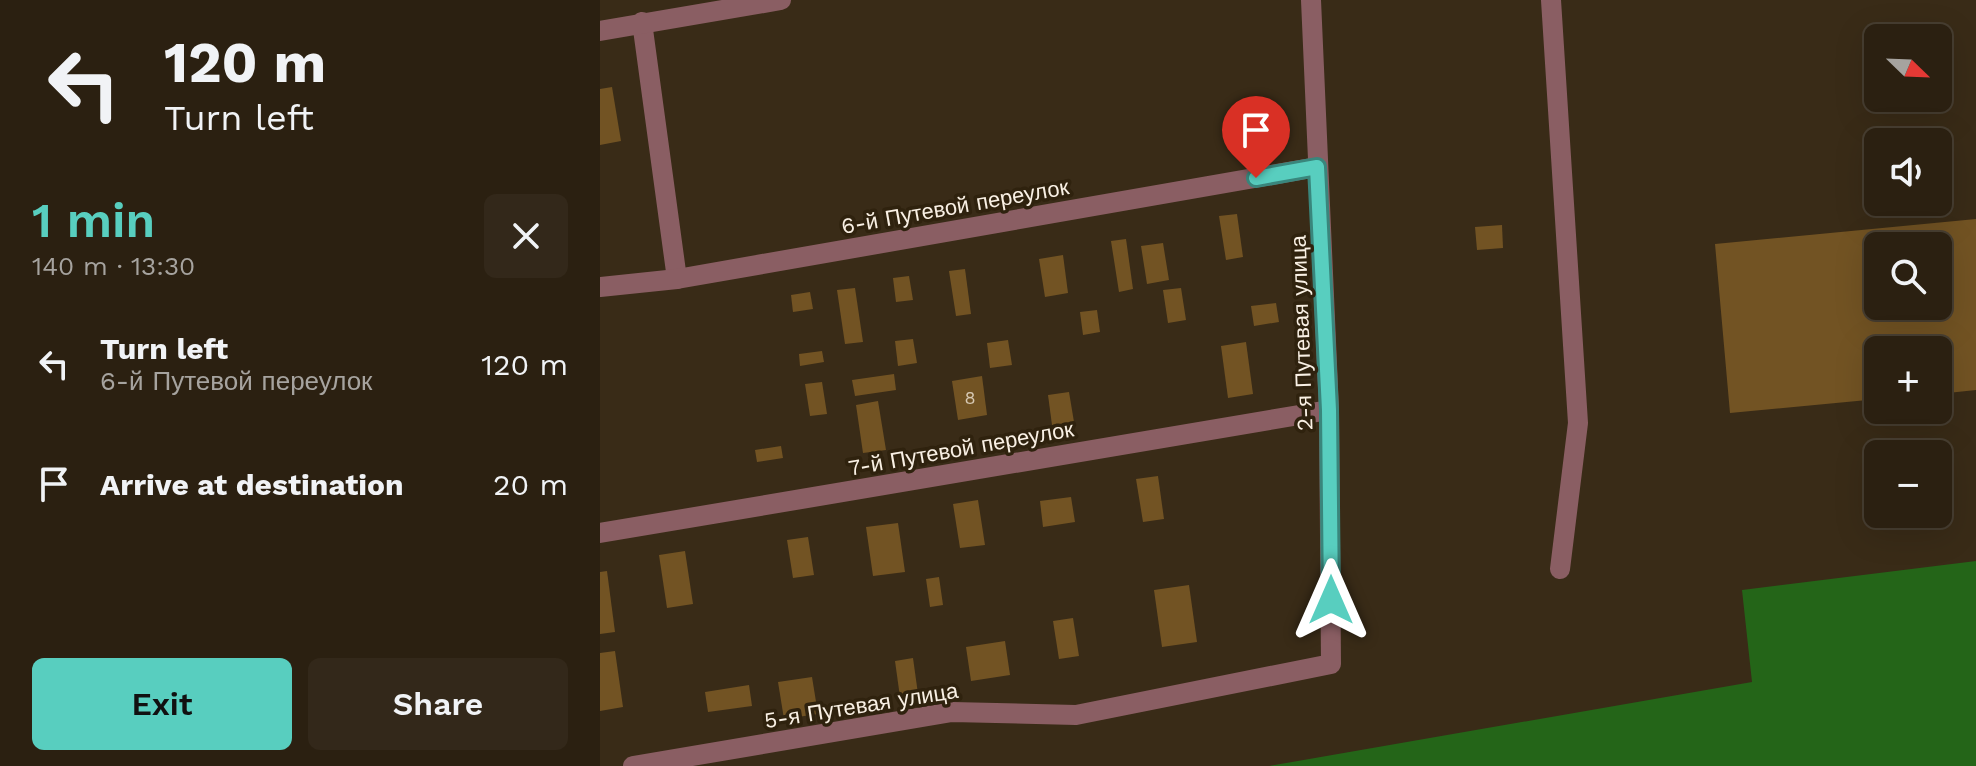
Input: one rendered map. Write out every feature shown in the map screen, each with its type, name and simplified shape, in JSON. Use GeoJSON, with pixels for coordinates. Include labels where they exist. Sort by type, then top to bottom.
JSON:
{"type":"FeatureCollection","features":[{"type":"Feature","properties":{"kind":"street"},"geometry":{"type":"LineString","coordinates":[[600,31],[781,0]]}},
{"type":"Feature","properties":{"kind":"street","name":"2-я Путевая улица"},"geometry":{"type":"LineString","coordinates":[[1311,0],[1329,410],[1331,664]]}},
{"type":"Feature","properties":{"kind":"street"},"geometry":{"type":"LineString","coordinates":[[1551,0],[1578,423],[1560,569]]}},
{"type":"Feature","properties":{"kind":"street"},"geometry":{"type":"LineString","coordinates":[[642,22],[677,279]]}},
{"type":"Feature","properties":{"kind":"street","name":"6-й Путевой переулок"},"geometry":{"type":"LineString","coordinates":[[600,287],[677,279],[1317,167]]}},
{"type":"Feature","properties":{"kind":"street","name":"7-й Путевой переулок"},"geometry":{"type":"LineString","coordinates":[[600,533],[1329,410]]}},
{"type":"Feature","properties":{"kind":"street","name":"5-я Путевая улица"},"geometry":{"type":"LineString","coordinates":[[633,766],[952,712],[1076,715],[1331,664]]}},
{"type":"Feature","properties":{"kind":"green space"},"geometry":{"type":"Polygon","coordinates":[[[1976,561],[1976,766],[1269,766],[1752,682],[1742,590],[1976,561]]]}},
{"type":"Feature","properties":{"kind":"building"},"geometry":{"type":"Polygon","coordinates":[[[612,87],[621,141],[600,145],[600,89],[612,87]]]}},
{"type":"Feature","properties":{"kind":"building"},"geometry":{"type":"Polygon","coordinates":[[[1237,214],[1243,257],[1226,260],[1219,216],[1237,214]]]}},
{"type":"Feature","properties":{"kind":"building"},"geometry":{"type":"Polygon","coordinates":[[[1976,219],[1976,390],[1952,393],[1952,336],[1864,336],[1864,400],[1730,413],[1715,244],[1976,219]]]}},
{"type":"Feature","properties":{"kind":"building"},"geometry":{"type":"Polygon","coordinates":[[[1502,225],[1503,248],[1477,250],[1475,227],[1502,225]]]}},
{"type":"Feature","properties":{"kind":"building"},"geometry":{"type":"Polygon","coordinates":[[[1126,239],[1133,289],[1119,292],[1111,241],[1126,239]]]}},
{"type":"Feature","properties":{"kind":"building"},"geometry":{"type":"Polygon","coordinates":[[[1163,243],[1169,280],[1147,284],[1141,246],[1163,243]]]}},
{"type":"Feature","properties":{"kind":"building"},"geometry":{"type":"Polygon","coordinates":[[[1063,255],[1068,293],[1045,297],[1039,259],[1063,255]]]}},
{"type":"Feature","properties":{"kind":"building"},"geometry":{"type":"Polygon","coordinates":[[[965,269],[971,314],[956,316],[949,271],[965,269]]]}},
{"type":"Feature","properties":{"kind":"building"},"geometry":{"type":"Polygon","coordinates":[[[909,276],[913,300],[896,302],[893,278],[909,276]]]}},
{"type":"Feature","properties":{"kind":"building"},"geometry":{"type":"Polygon","coordinates":[[[855,288],[863,342],[845,344],[837,290],[855,288]]]}},
{"type":"Feature","properties":{"kind":"building"},"geometry":{"type":"Polygon","coordinates":[[[1181,288],[1186,320],[1168,323],[1163,290],[1181,288]]]}},
{"type":"Feature","properties":{"kind":"building"},"geometry":{"type":"Polygon","coordinates":[[[810,292],[813,309],[793,312],[791,295],[810,292]]]}},
{"type":"Feature","properties":{"kind":"building"},"geometry":{"type":"Polygon","coordinates":[[[1276,303],[1279,322],[1254,326],[1251,306],[1276,303]]]}},
{"type":"Feature","properties":{"kind":"building"},"geometry":{"type":"Polygon","coordinates":[[[1097,310],[1100,332],[1083,335],[1080,312],[1097,310]]]}},
{"type":"Feature","properties":{"kind":"building"},"geometry":{"type":"Polygon","coordinates":[[[913,339],[917,363],[898,366],[895,341],[913,339]]]}},
{"type":"Feature","properties":{"kind":"building"},"geometry":{"type":"Polygon","coordinates":[[[1008,340],[1012,365],[990,368],[987,343],[1008,340]]]}},
{"type":"Feature","properties":{"kind":"building"},"geometry":{"type":"Polygon","coordinates":[[[1246,342],[1253,394],[1228,398],[1221,346],[1246,342]]]}},
{"type":"Feature","properties":{"kind":"building"},"geometry":{"type":"Polygon","coordinates":[[[822,351],[824,362],[800,366],[799,354],[822,351]]]}},
{"type":"Feature","properties":{"kind":"building"},"geometry":{"type":"Polygon","coordinates":[[[894,374],[896,390],[855,396],[852,380],[894,374]]]}},
{"type":"Feature","properties":{"kind":"building"},"geometry":{"type":"Polygon","coordinates":[[[982,376],[987,415],[958,420],[952,381],[982,376]]]}},
{"type":"Feature","properties":{"kind":"building"},"geometry":{"type":"Polygon","coordinates":[[[822,382],[827,414],[810,416],[805,384],[822,382]]]}},
{"type":"Feature","properties":{"kind":"building"},"geometry":{"type":"Polygon","coordinates":[[[1069,392],[1074,422],[1052,425],[1048,395],[1069,392]]]}},
{"type":"Feature","properties":{"kind":"building"},"geometry":{"type":"Polygon","coordinates":[[[878,401],[886,450],[863,453],[856,405],[878,401]]]}},
{"type":"Feature","properties":{"kind":"building"},"geometry":{"type":"Polygon","coordinates":[[[781,446],[783,458],[757,462],[755,450],[781,446]]]}},
{"type":"Feature","properties":{"kind":"building"},"geometry":{"type":"Polygon","coordinates":[[[1158,476],[1164,519],[1143,522],[1136,479],[1158,476]]]}},
{"type":"Feature","properties":{"kind":"building"},"geometry":{"type":"Polygon","coordinates":[[[1071,497],[1075,522],[1043,527],[1040,501],[1071,497]]]}},
{"type":"Feature","properties":{"kind":"building"},"geometry":{"type":"Polygon","coordinates":[[[978,500],[985,545],[960,548],[953,504],[978,500]]]}},
{"type":"Feature","properties":{"kind":"building"},"geometry":{"type":"Polygon","coordinates":[[[898,523],[905,572],[873,576],[866,527],[898,523]]]}},
{"type":"Feature","properties":{"kind":"building"},"geometry":{"type":"Polygon","coordinates":[[[808,537],[814,575],[793,578],[787,540],[808,537]]]}},
{"type":"Feature","properties":{"kind":"building"},"geometry":{"type":"Polygon","coordinates":[[[685,551],[693,604],[667,608],[659,555],[685,551]]]}},
{"type":"Feature","properties":{"kind":"building"},"geometry":{"type":"Polygon","coordinates":[[[607,571],[615,632],[600,634],[600,572],[607,571]]]}},
{"type":"Feature","properties":{"kind":"building"},"geometry":{"type":"Polygon","coordinates":[[[939,577],[943,605],[930,607],[926,579],[939,577]]]}},
{"type":"Feature","properties":{"kind":"building"},"geometry":{"type":"Polygon","coordinates":[[[1189,585],[1197,642],[1162,647],[1154,590],[1189,585]]]}},
{"type":"Feature","properties":{"kind":"building"},"geometry":{"type":"Polygon","coordinates":[[[1073,618],[1079,656],[1059,659],[1053,621],[1073,618]]]}},
{"type":"Feature","properties":{"kind":"building"},"geometry":{"type":"Polygon","coordinates":[[[1005,641],[1010,675],[971,681],[966,647],[1005,641]]]}},
{"type":"Feature","properties":{"kind":"building"},"geometry":{"type":"Polygon","coordinates":[[[615,651],[623,707],[600,711],[600,653],[615,651]]]}},
{"type":"Feature","properties":{"kind":"building"},"geometry":{"type":"Polygon","coordinates":[[[913,658],[918,694],[900,697],[895,661],[913,658]]]}},
{"type":"Feature","properties":{"kind":"building"},"geometry":{"type":"Polygon","coordinates":[[[812,677],[818,714],[784,719],[778,682],[812,677]]]}},
{"type":"Feature","properties":{"kind":"building"},"geometry":{"type":"Polygon","coordinates":[[[749,685],[752,706],[708,712],[705,692],[749,685]]]}},
{"type":"Feature","properties":{"kind":"route"},"geometry":{"type":"LineString","coordinates":[[1256,178],[1317,167],[1329,410],[1331,600]]}}]}
